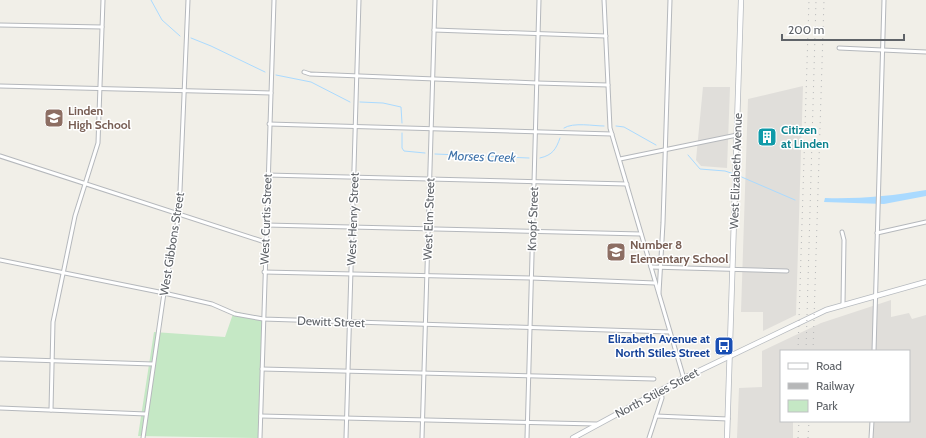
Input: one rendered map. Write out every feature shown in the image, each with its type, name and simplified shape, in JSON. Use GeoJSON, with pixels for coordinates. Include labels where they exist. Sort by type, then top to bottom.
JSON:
{"type":"FeatureCollection","features":[{"type":"Feature","properties":{"kind":"street"},"geometry":{"type":"LineString","coordinates":[[51,410],[53,322],[75,216],[98,143],[103,0]]}},
{"type":"Feature","properties":{"kind":"street","name":"West Gibbons Street"},"geometry":{"type":"LineString","coordinates":[[143,438],[164,293],[179,214],[188,0]]}},
{"type":"Feature","properties":{"kind":"street","name":"West Curtis Street"},"geometry":{"type":"LineString","coordinates":[[260,438],[267,175],[274,0]]}},
{"type":"Feature","properties":{"kind":"street","name":"West Henry Street"},"geometry":{"type":"LineString","coordinates":[[346,438],[360,0]]}},
{"type":"Feature","properties":{"kind":"street","name":"West Elm Street"},"geometry":{"type":"LineString","coordinates":[[422,438],[431,179],[435,0]]}},
{"type":"Feature","properties":{"kind":"street","name":"Knopf Street"},"geometry":{"type":"LineString","coordinates":[[527,438],[539,0]]}},
{"type":"Feature","properties":{"kind":"street"},"geometry":{"type":"LineString","coordinates":[[604,0],[612,134],[684,379]]}},
{"type":"Feature","properties":{"kind":"street"},"geometry":{"type":"LineString","coordinates":[[659,295],[670,0]]}},
{"type":"Feature","properties":{"kind":"street","name":"West Elizabeth Avenue"},"geometry":{"type":"LineString","coordinates":[[727,438],[741,0]]}},
{"type":"Feature","properties":{"kind":"street"},"geometry":{"type":"LineString","coordinates":[[874,350],[874,295],[884,0]]}},
{"type":"Feature","properties":{"kind":"street"},"geometry":{"type":"LineString","coordinates":[[0,25],[102,28]]}},
{"type":"Feature","properties":{"kind":"street"},"geometry":{"type":"LineString","coordinates":[[434,30],[606,36]]}},
{"type":"Feature","properties":{"kind":"street"},"geometry":{"type":"LineString","coordinates":[[839,48],[926,52]]}},
{"type":"Feature","properties":{"kind":"street"},"geometry":{"type":"LineString","coordinates":[[304,72],[357,76],[537,84],[608,84]]}},
{"type":"Feature","properties":{"kind":"street"},"geometry":{"type":"LineString","coordinates":[[0,86],[270,93]]}},
{"type":"Feature","properties":{"kind":"street"},"geometry":{"type":"LineString","coordinates":[[738,117],[743,117]]}},
{"type":"Feature","properties":{"kind":"street"},"geometry":{"type":"LineString","coordinates":[[269,124],[612,134]]}},
{"type":"Feature","properties":{"kind":"street"},"geometry":{"type":"LineString","coordinates":[[620,159],[737,135]]}},
{"type":"Feature","properties":{"kind":"street"},"geometry":{"type":"LineString","coordinates":[[0,156],[265,242]]}},
{"type":"Feature","properties":{"kind":"street"},"geometry":{"type":"LineString","coordinates":[[267,175],[627,184]]}},
{"type":"Feature","properties":{"kind":"street"},"geometry":{"type":"LineString","coordinates":[[877,233],[926,222]]}},
{"type":"Feature","properties":{"kind":"street"},"geometry":{"type":"LineString","coordinates":[[266,225],[642,234]]}},
{"type":"Feature","properties":{"kind":"street"},"geometry":{"type":"LineString","coordinates":[[842,232],[844,240],[843,304]]}},
{"type":"Feature","properties":{"kind":"street","name":"Dewitt Street"},"geometry":{"type":"LineString","coordinates":[[0,260],[164,293],[212,304],[235,314],[263,319],[669,332]]}},
{"type":"Feature","properties":{"kind":"street"},"geometry":{"type":"LineString","coordinates":[[651,267],[787,271]]}},
{"type":"Feature","properties":{"kind":"street"},"geometry":{"type":"LineString","coordinates":[[264,272],[531,278],[655,283]]}},
{"type":"Feature","properties":{"kind":"street","name":"North Stiles Street"},"geometry":{"type":"LineString","coordinates":[[573,438],[661,390],[730,355],[821,312],[874,295],[926,282]]}},
{"type":"Feature","properties":{"kind":"street"},"geometry":{"type":"LineString","coordinates":[[0,360],[153,364]]}},
{"type":"Feature","properties":{"kind":"street"},"geometry":{"type":"LineString","coordinates":[[262,369],[528,377],[654,379]]}},
{"type":"Feature","properties":{"kind":"street"},"geometry":{"type":"LineString","coordinates":[[649,438],[662,398],[661,390]]}},
{"type":"Feature","properties":{"kind":"street"},"geometry":{"type":"LineString","coordinates":[[0,408],[146,414]]}},
{"type":"Feature","properties":{"kind":"street"},"geometry":{"type":"LineString","coordinates":[[261,416],[598,424]]}},
{"type":"Feature","properties":{"kind":"street"},"geometry":{"type":"LineString","coordinates":[[656,416],[728,419]]}},
{"type":"Feature","properties":{"kind":"street"},"geometry":{"type":"LineString","coordinates":[[871,438],[872,422]]}},
{"type":"Feature","properties":{"kind":"shaded area"},"geometry":{"type":"Polygon","coordinates":[[[803,86],[796,315],[763,331],[763,312],[741,312],[748,99],[803,86]]]}},
{"type":"Feature","properties":{"kind":"shaded area"},"geometry":{"type":"Polygon","coordinates":[[[703,87],[730,87],[727,168],[701,166],[696,160],[703,87]]]}},
{"type":"Feature","properties":{"kind":"shaded area"},"geometry":{"type":"Polygon","coordinates":[[[891,300],[891,317],[909,313],[912,319],[926,315],[926,438],[873,438],[874,422],[910,422],[910,350],[780,350],[780,422],[793,422],[793,438],[737,438],[739,388],[762,387],[762,351],[821,323],[891,300]]]}},
{"type":"Feature","properties":{"kind":"green space"},"geometry":{"type":"Polygon","coordinates":[[[234,311],[265,319],[260,438],[138,436],[154,332],[225,337],[234,311]]]}},
{"type":"Feature","properties":{"kind":"water"},"geometry":{"type":"Polygon","coordinates":[[[926,190],[926,196],[884,204],[824,202],[825,198],[876,197],[926,190]]]}},
{"type":"Feature","properties":{"kind":"waterway","name":"Morses Creek"},"geometry":{"type":"LineString","coordinates":[[151,0],[162,20],[180,36]]}},
{"type":"Feature","properties":{"kind":"waterway","name":"Morses Creek"},"geometry":{"type":"LineString","coordinates":[[191,38],[265,72]]}},
{"type":"Feature","properties":{"kind":"waterway","name":"Morses Creek"},"geometry":{"type":"LineString","coordinates":[[276,75],[311,82],[350,102]]}},
{"type":"Feature","properties":{"kind":"waterway","name":"Morses Creek"},"geometry":{"type":"LineString","coordinates":[[360,102],[383,103],[401,107],[402,123]]}},
{"type":"Feature","properties":{"kind":"waterway","name":"Morses Creek"},"geometry":{"type":"LineString","coordinates":[[564,128],[573,125],[604,126]]}},
{"type":"Feature","properties":{"kind":"waterway","name":"Morses Creek"},"geometry":{"type":"LineString","coordinates":[[616,126],[624,127],[656,145]]}},
{"type":"Feature","properties":{"kind":"waterway","name":"Morses Creek"},"geometry":{"type":"LineString","coordinates":[[402,133],[402,148],[404,151],[425,153]]}},
{"type":"Feature","properties":{"kind":"waterway","name":"Morses Creek"},"geometry":{"type":"LineString","coordinates":[[540,158],[551,153],[560,138]]}},
{"type":"Feature","properties":{"kind":"waterway","name":"Morses Creek"},"geometry":{"type":"LineString","coordinates":[[435,154],[529,158]]}},
{"type":"Feature","properties":{"kind":"waterway","name":"Morses Creek"},"geometry":{"type":"LineString","coordinates":[[688,155],[700,169],[725,171],[734,174]]}},
{"type":"Feature","properties":{"kind":"waterway","name":"Morses Creek"},"geometry":{"type":"LineString","coordinates":[[737,175],[795,200]]}},
{"type":"Feature","properties":{"kind":"railway"},"geometry":{"type":"LineString","coordinates":[[798,350],[809,0]]}},
{"type":"Feature","properties":{"kind":"railway"},"geometry":{"type":"LineString","coordinates":[[806,350],[816,0]]}},
{"type":"Feature","properties":{"kind":"railway"},"geometry":{"type":"LineString","coordinates":[[813,350],[824,0]]}},
{"type":"Feature","properties":{"kind":"railway"},"geometry":{"type":"LineString","coordinates":[[798,438],[799,422]]}},
{"type":"Feature","properties":{"kind":"railway"},"geometry":{"type":"LineString","coordinates":[[808,438],[809,422]]}},
{"type":"Feature","properties":{"kind":"place","name":"Linden High School"},"geometry":{"type":"Point","coordinates":[54,118]}},
{"type":"Feature","properties":{"kind":"place","name":"Citizen at Linden"},"geometry":{"type":"Point","coordinates":[767,137]}},
{"type":"Feature","properties":{"kind":"place","name":"Number 8 Elementary School"},"geometry":{"type":"Point","coordinates":[616,252]}},
{"type":"Feature","properties":{"kind":"place","name":"Elizabeth Avenue at North Stiles Street"},"geometry":{"type":"Point","coordinates":[724,346]}}]}
